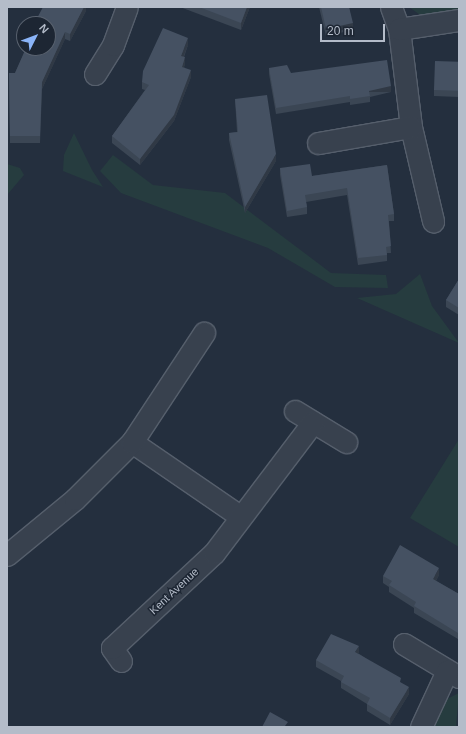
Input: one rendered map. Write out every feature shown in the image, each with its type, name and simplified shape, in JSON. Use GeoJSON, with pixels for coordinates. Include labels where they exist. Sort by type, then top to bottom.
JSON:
{"type":"FeatureCollection","features":[{"type":"Feature","properties":{"kind":"street"},"geometry":{"type":"LineString","coordinates":[[95,74],[113,45],[127,7]]}},
{"type":"Feature","properties":{"kind":"street"},"geometry":{"type":"LineString","coordinates":[[391,7],[399,29],[411,127],[433,221]]}},
{"type":"Feature","properties":{"kind":"street"},"geometry":{"type":"LineString","coordinates":[[399,29],[459,20]]}},
{"type":"Feature","properties":{"kind":"street"},"geometry":{"type":"LineString","coordinates":[[318,143],[411,127]]}},
{"type":"Feature","properties":{"kind":"street"},"geometry":{"type":"LineString","coordinates":[[8,553],[75,499],[132,442],[204,334]]}},
{"type":"Feature","properties":{"kind":"street"},"geometry":{"type":"LineString","coordinates":[[295,411],[346,442]]}},
{"type":"Feature","properties":{"kind":"street","name":"Kent Avenue"},"geometry":{"type":"LineString","coordinates":[[121,661],[112,648],[214,553],[313,422]]}},
{"type":"Feature","properties":{"kind":"street"},"geometry":{"type":"LineString","coordinates":[[132,442],[241,517]]}},
{"type":"Feature","properties":{"kind":"street"},"geometry":{"type":"LineString","coordinates":[[404,644],[453,674],[421,727]]}},
{"type":"Feature","properties":{"kind":"green space"},"geometry":{"type":"Polygon","coordinates":[[[409,7],[459,7],[459,12],[423,17],[409,7]]]}},
{"type":"Feature","properties":{"kind":"green space"},"geometry":{"type":"Polygon","coordinates":[[[74,133],[92,170],[103,187],[63,171],[64,155],[74,133]]]}},
{"type":"Feature","properties":{"kind":"green space"},"geometry":{"type":"Polygon","coordinates":[[[113,155],[153,185],[225,193],[331,273],[386,275],[388,288],[335,287],[268,248],[121,193],[100,171],[113,155]]]}},
{"type":"Feature","properties":{"kind":"green space"},"geometry":{"type":"Polygon","coordinates":[[[7,164],[20,168],[24,175],[7,195],[7,164]]]}},
{"type":"Feature","properties":{"kind":"green space"},"geometry":{"type":"Polygon","coordinates":[[[420,274],[432,306],[459,343],[357,298],[396,294],[420,274]]]}},
{"type":"Feature","properties":{"kind":"green space"},"geometry":{"type":"Polygon","coordinates":[[[459,439],[459,547],[410,518],[459,439]]]}},
{"type":"Feature","properties":{"kind":"green space"},"geometry":{"type":"Polygon","coordinates":[[[459,693],[456,727],[432,727],[443,701],[459,693]]]}},
{"type":"Feature","properties":{"kind":"building"},"geometry":{"type":"Polygon","coordinates":[[[43,7],[84,7],[70,34],[65,32],[56,52],[56,16],[38,16],[43,7]]]}},
{"type":"Feature","properties":{"kind":"building"},"geometry":{"type":"Polygon","coordinates":[[[199,7],[247,7],[241,23],[199,7]]]}},
{"type":"Feature","properties":{"kind":"building"},"geometry":{"type":"Polygon","coordinates":[[[321,7],[349,7],[353,23],[326,29],[321,7]]]}},
{"type":"Feature","properties":{"kind":"building"},"geometry":{"type":"Polygon","coordinates":[[[163,28],[188,38],[181,56],[185,57],[182,67],[191,70],[174,115],[140,159],[112,136],[149,85],[142,82],[143,71],[163,28]]]}},
{"type":"Feature","properties":{"kind":"building"},"geometry":{"type":"Polygon","coordinates":[[[22,56],[54,56],[42,82],[40,136],[10,136],[9,73],[15,73],[22,56]]]}},
{"type":"Feature","properties":{"kind":"building"},"geometry":{"type":"Polygon","coordinates":[[[387,60],[391,86],[369,91],[370,96],[350,99],[350,96],[276,108],[269,68],[287,65],[291,73],[387,60]]]}},
{"type":"Feature","properties":{"kind":"building"},"geometry":{"type":"Polygon","coordinates":[[[435,61],[459,62],[458,91],[434,90],[435,61]]]}},
{"type":"Feature","properties":{"kind":"building"},"geometry":{"type":"Polygon","coordinates":[[[267,95],[276,154],[245,207],[229,133],[238,132],[235,99],[267,95]]]}},
{"type":"Feature","properties":{"kind":"building"},"geometry":{"type":"Polygon","coordinates":[[[310,164],[312,176],[387,165],[394,214],[388,215],[391,246],[386,247],[387,255],[358,258],[347,188],[305,195],[307,207],[287,211],[280,168],[310,164]]]}},
{"type":"Feature","properties":{"kind":"building"},"geometry":{"type":"Polygon","coordinates":[[[459,279],[459,308],[446,300],[459,279]]]}},
{"type":"Feature","properties":{"kind":"building"},"geometry":{"type":"Polygon","coordinates":[[[400,545],[439,568],[433,579],[459,594],[458,633],[414,606],[416,602],[389,585],[392,581],[383,576],[400,545]]]}},
{"type":"Feature","properties":{"kind":"building"},"geometry":{"type":"Polygon","coordinates":[[[331,634],[359,646],[355,652],[401,678],[400,682],[409,687],[390,718],[367,704],[370,698],[341,682],[344,676],[316,660],[331,634]]]}},
{"type":"Feature","properties":{"kind":"building"},"geometry":{"type":"Polygon","coordinates":[[[270,712],[288,722],[285,726],[288,727],[262,727],[270,712]]]}}]}
